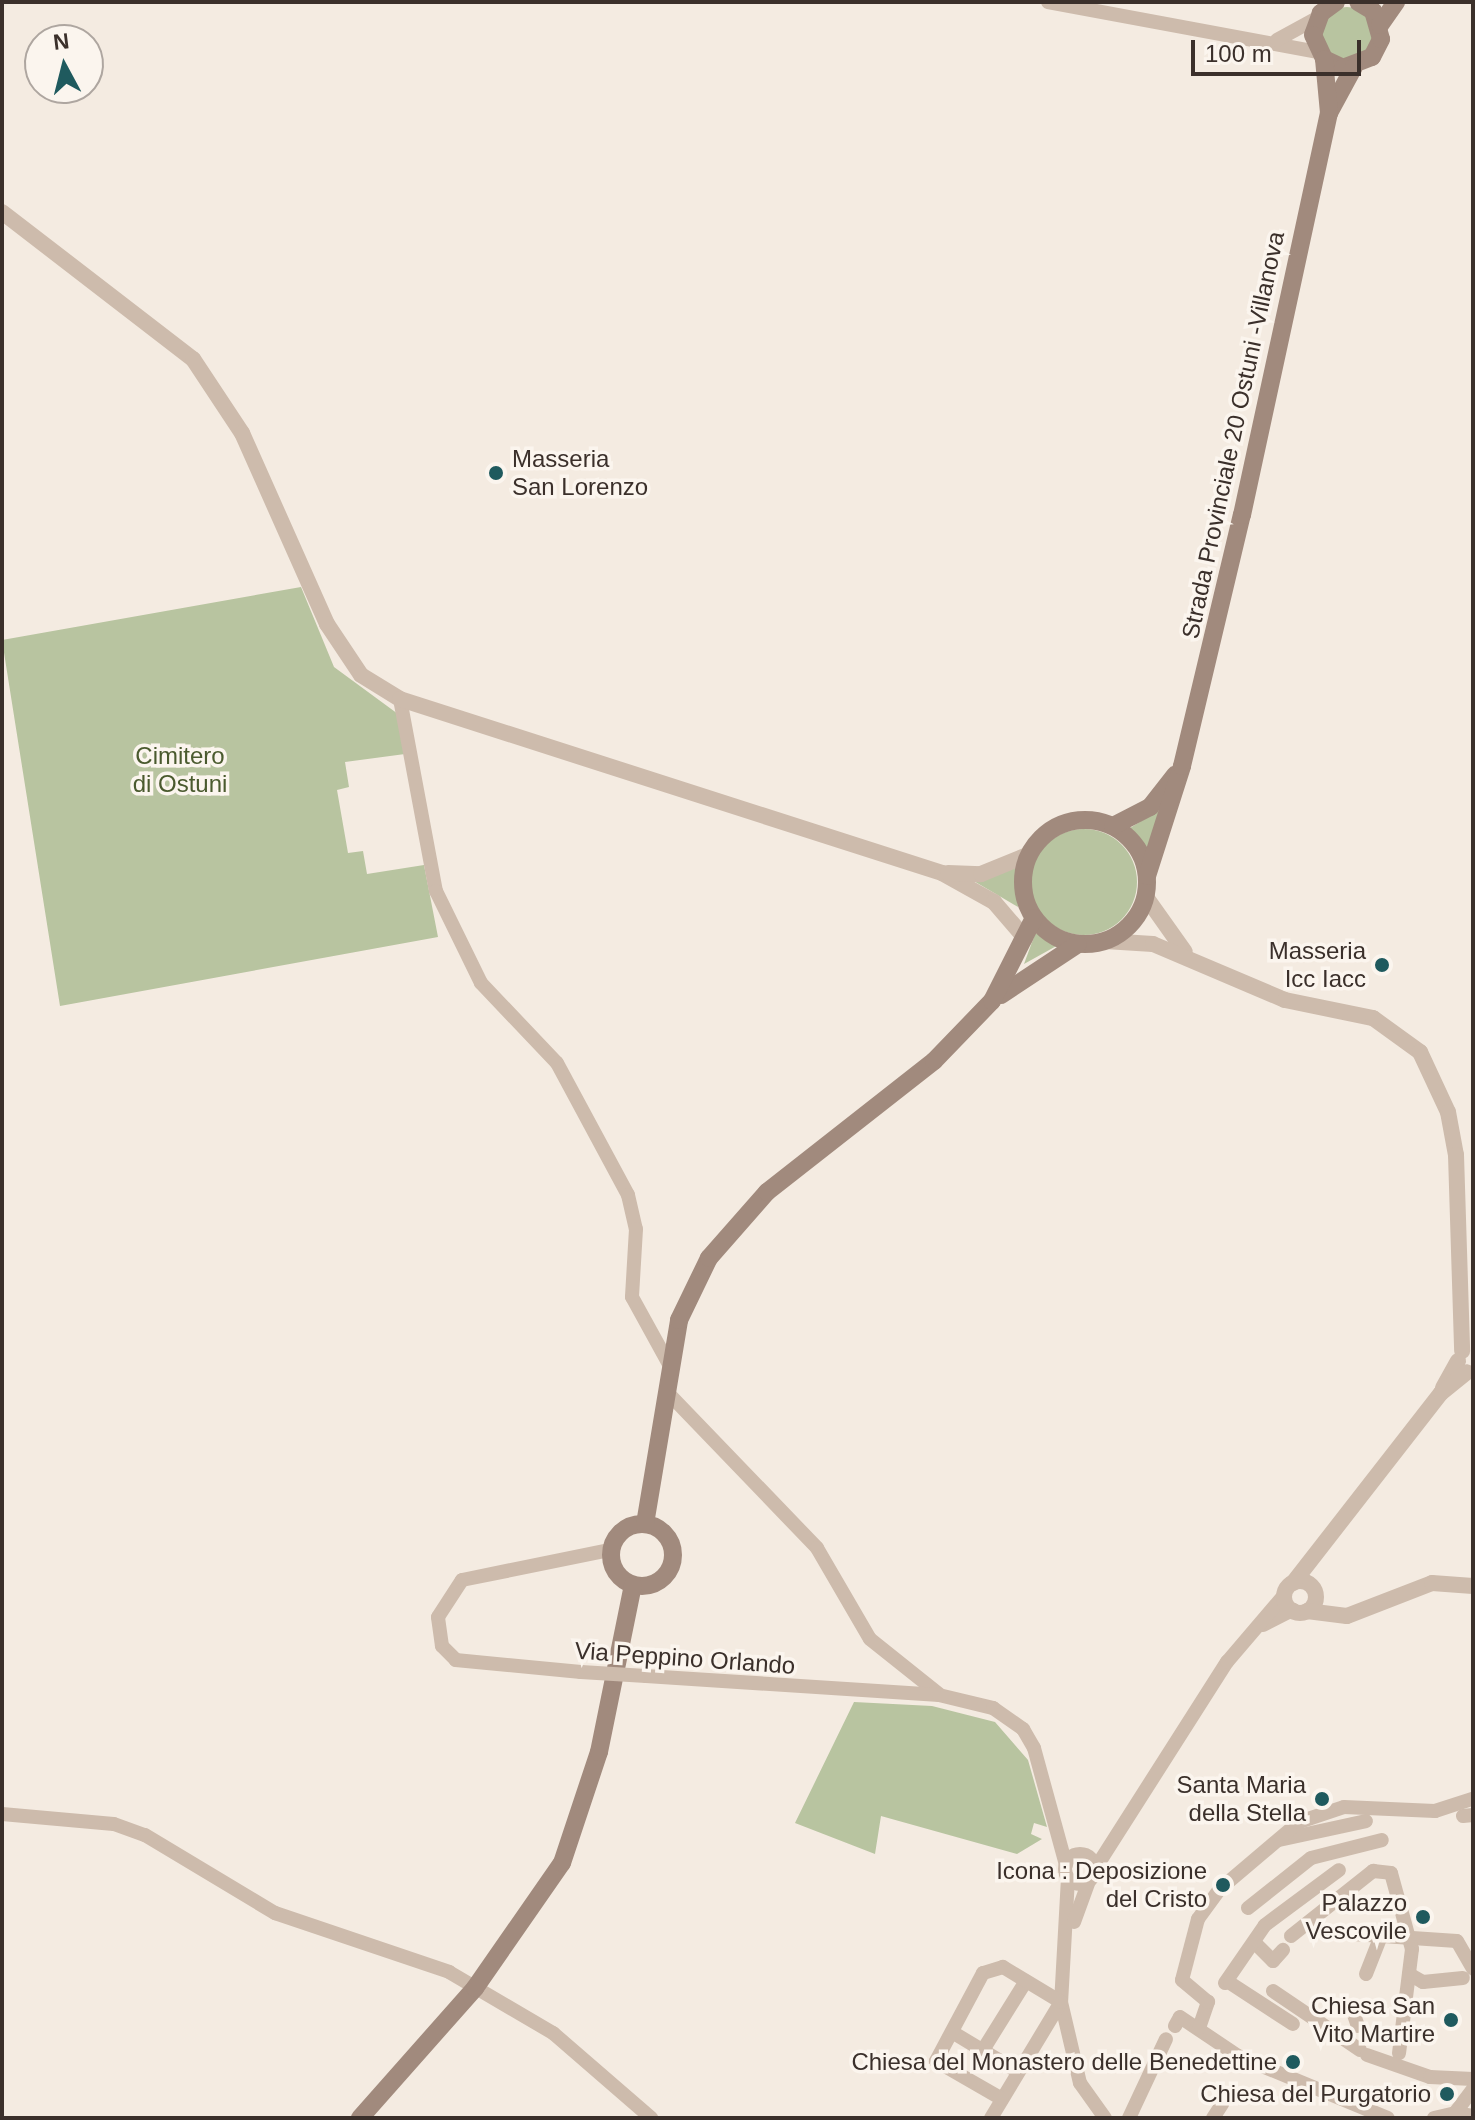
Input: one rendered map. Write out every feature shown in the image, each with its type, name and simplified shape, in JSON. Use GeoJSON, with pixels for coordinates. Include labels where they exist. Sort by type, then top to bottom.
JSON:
{"type":"FeatureCollection","features":[{"type":"Feature","properties":{"kind":"main road","name":"Strada Provinciale 20 Ostuni -Villanova"},"geometry":{"type":"LineString","coordinates":[[1147,876],[1182,766],[1329,113],[1354,67],[1378,49],[1380,25],[1396,2]]}},
{"type":"Feature","properties":{"kind":"main road"},"geometry":{"type":"LineString","coordinates":[[1369,3],[1380,25]]}},
{"type":"Feature","properties":{"kind":"main road","name":"Strada Provinciale 20 Ostuni -Villanova"},"geometry":{"type":"LineString","coordinates":[[1325,9],[1321,55],[1329,113]]}},
{"type":"Feature","properties":{"kind":"main road"},"geometry":{"type":"LineString","coordinates":[[1321,55],[1354,67]]}},
{"type":"Feature","properties":{"kind":"main road"},"geometry":{"type":"LineString","coordinates":[[1113,826],[1150,807],[1182,766]]}},
{"type":"Feature","properties":{"kind":"main road"},"geometry":{"type":"LineString","coordinates":[[645,1524],[679,1320],[718,1247],[767,1192],[934,1061],[992,1001],[1078,944],[1105,941],[1137,916],[1146,897],[1147,876],[1142,856],[1113,826],[1085,821],[1057,827],[1030,854],[1023,893],[1032,915],[1078,944]]}},
{"type":"Feature","properties":{"kind":"main road"},"geometry":{"type":"LineString","coordinates":[[992,1001],[1025,938],[1032,915]]}},
{"type":"Feature","properties":{"kind":"main road"},"geometry":{"type":"LineString","coordinates":[[645,1524],[664,1532],[673,1561],[653,1584],[633,1585],[618,1576],[610,1550],[619,1533],[645,1524]]}},
{"type":"Feature","properties":{"kind":"main road"},"geometry":{"type":"LineString","coordinates":[[360,2118],[475,1988],[567,1851],[599,1752],[633,1585]]}},
{"type":"Feature","properties":{"kind":"street"},"geometry":{"type":"LineString","coordinates":[[1048,2],[1208,35],[1276,40],[1321,55]]}},
{"type":"Feature","properties":{"kind":"street"},"geometry":{"type":"LineString","coordinates":[[1276,40],[1325,9]]}},
{"type":"Feature","properties":{"kind":"street"},"geometry":{"type":"LineString","coordinates":[[2,212],[170,337],[242,433],[345,655],[361,675],[400,699],[942,873],[994,902],[1032,915]]}},
{"type":"Feature","properties":{"kind":"street"},"geometry":{"type":"LineString","coordinates":[[400,699],[436,891],[481,983],[557,1063],[628,1195],[636,1229],[632,1297],[671,1368]]}},
{"type":"Feature","properties":{"kind":"street"},"geometry":{"type":"LineString","coordinates":[[942,873],[981,874],[1030,854]]}},
{"type":"Feature","properties":{"kind":"street"},"geometry":{"type":"LineString","coordinates":[[1146,897],[1167,937],[1198,963]]}},
{"type":"Feature","properties":{"kind":"street"},"geometry":{"type":"LineString","coordinates":[[994,902],[1025,938]]}},
{"type":"Feature","properties":{"kind":"street"},"geometry":{"type":"LineString","coordinates":[[1105,941],[1153,944],[1285,1000],[1373,1018],[1420,1052],[1448,1112],[1456,1155],[1467,1361],[1314,1556],[1301,1589],[1300,1611]]}},
{"type":"Feature","properties":{"kind":"street"},"geometry":{"type":"LineString","coordinates":[[1464,1314],[1473,1332]]}},
{"type":"Feature","properties":{"kind":"street"},"geometry":{"type":"LineString","coordinates":[[668,1393],[817,1548],[870,1639],[939,1695]]}},
{"type":"Feature","properties":{"kind":"street","name":"Via Peppino Orlando"},"geometry":{"type":"LineString","coordinates":[[610,1550],[462,1580],[438,1617],[442,1646],[456,1660],[581,1672],[939,1695],[993,1708],[1023,1729],[1071,1861],[1069,1942],[1061,2002],[1091,2105]]}},
{"type":"Feature","properties":{"kind":"street"},"geometry":{"type":"LineString","coordinates":[[1252,1632],[1300,1611],[1340,1615],[1362,1613],[1432,1583],[1473,1586]]}},
{"type":"Feature","properties":{"kind":"street"},"geometry":{"type":"LineString","coordinates":[[1300,1611],[1301,1589]]}},
{"type":"Feature","properties":{"kind":"street"},"geometry":{"type":"LineString","coordinates":[[1301,1589],[1340,1615]]}},
{"type":"Feature","properties":{"kind":"street","name":"Via Peppino Orlando"},"geometry":{"type":"LineString","coordinates":[[1069,1942],[1092,1875],[1108,1842],[1252,1632],[1301,1589]]}},
{"type":"Feature","properties":{"kind":"street"},"geometry":{"type":"LineString","coordinates":[[1199,2028],[1208,2002],[1182,1980],[1198,1919],[1220,1889],[1278,1840],[1305,1818],[1344,1807],[1462,1812],[1473,1799]]}},
{"type":"Feature","properties":{"kind":"street"},"geometry":{"type":"LineString","coordinates":[[2,1814],[114,1824],[145,1835],[275,1913],[427,1961],[553,2033],[651,2118]]}},
{"type":"Feature","properties":{"kind":"street"},"geometry":{"type":"LineString","coordinates":[[1278,1840],[1366,1821]]}},
{"type":"Feature","properties":{"kind":"street"},"geometry":{"type":"LineString","coordinates":[[1248,1908],[1311,1858],[1382,1840]]}},
{"type":"Feature","properties":{"kind":"street"},"geometry":{"type":"LineString","coordinates":[[1071,1861],[1108,1842]]}},
{"type":"Feature","properties":{"kind":"street"},"geometry":{"type":"LineString","coordinates":[[1071,1861],[1092,1875]]}},
{"type":"Feature","properties":{"kind":"street"},"geometry":{"type":"LineString","coordinates":[[1071,1861],[1092,1875]]}},
{"type":"Feature","properties":{"kind":"street"},"geometry":{"type":"LineString","coordinates":[[1293,2024],[1249,2001],[1227,1983],[1256,1944],[1265,1925],[1339,1870]]}},
{"type":"Feature","properties":{"kind":"street"},"geometry":{"type":"LineString","coordinates":[[1291,1936],[1373,1871],[1391,1873],[1411,1942],[1399,2053]]}},
{"type":"Feature","properties":{"kind":"street"},"geometry":{"type":"LineString","coordinates":[[1353,1934],[1411,1942],[1457,1941],[1470,1972],[1423,1982],[1409,1974]]}},
{"type":"Feature","properties":{"kind":"street"},"geometry":{"type":"LineString","coordinates":[[1366,1974],[1381,1936]]}},
{"type":"Feature","properties":{"kind":"street"},"geometry":{"type":"LineString","coordinates":[[1256,1944],[1273,1961],[1283,1950]]}},
{"type":"Feature","properties":{"kind":"street"},"geometry":{"type":"LineString","coordinates":[[991,2118],[1061,2002],[1003,1967],[983,1973],[936,2061],[1002,2099]]}},
{"type":"Feature","properties":{"kind":"street"},"geometry":{"type":"LineString","coordinates":[[983,2050],[1026,1981]]}},
{"type":"Feature","properties":{"kind":"street"},"geometry":{"type":"LineString","coordinates":[[1273,1991],[1363,2052],[1430,2077],[1473,2079]]}},
{"type":"Feature","properties":{"kind":"street"},"geometry":{"type":"LineString","coordinates":[[1351,2006],[1358,2026]]}},
{"type":"Feature","properties":{"kind":"street"},"geometry":{"type":"LineString","coordinates":[[1129,2118],[1174,2027],[1199,2028],[1221,2048],[1320,2095],[1388,2118]]}},
{"type":"Feature","properties":{"kind":"street"},"geometry":{"type":"LineString","coordinates":[[952,2032],[1017,2071]]}},
{"type":"Feature","properties":{"kind":"street"},"geometry":{"type":"LineString","coordinates":[[1455,2113],[1473,2089]]}},
{"type":"Feature","properties":{"kind":"street"},"geometry":{"type":"LineString","coordinates":[[1213,2118],[1222,2104]]}},
{"type":"Feature","properties":{"kind":"street"},"geometry":{"type":"LineString","coordinates":[[1082,2118],[1091,2105],[1105,2118]]}},
{"type":"Feature","properties":{"kind":"street"},"geometry":{"type":"LineString","coordinates":[[1434,2118],[1455,2113],[1473,2116]]}},
{"type":"Feature","properties":{"kind":"green space"},"geometry":{"type":"Polygon","coordinates":[[[1347,7],[1365,15],[1373,33],[1365,51],[1347,59],[1329,51],[1321,33],[1329,15],[1347,7]]]}},
{"type":"Feature","properties":{"kind":"green space","name":"Cimitero di Ostuni"},"geometry":{"type":"Polygon","coordinates":[[[301,587],[334,667],[398,714],[405,754],[345,762],[349,787],[337,790],[348,853],[363,851],[367,874],[424,865],[438,937],[60,1006],[2,640],[301,587]]]}},
{"type":"Feature","properties":{"kind":"green space"},"geometry":{"type":"Polygon","coordinates":[[[1159,810],[1148,851],[1130,828],[1159,810]]]}},
{"type":"Feature","properties":{"kind":"green space"},"geometry":{"type":"Polygon","coordinates":[[[1084,829],[1104,833],[1121,845],[1133,862],[1137,882],[1133,902],[1121,919],[1104,931],[1084,935],[1064,931],[1047,919],[1035,902],[1031,882],[1035,862],[1047,845],[1064,833],[1084,829]]]}},
{"type":"Feature","properties":{"kind":"green space"},"geometry":{"type":"Polygon","coordinates":[[[1017,866],[1018,907],[972,880],[1017,866]]]}},
{"type":"Feature","properties":{"kind":"green space"},"geometry":{"type":"Polygon","coordinates":[[[1043,933],[1060,944],[1024,964],[1035,934],[1043,933]]]}},
{"type":"Feature","properties":{"kind":"green space"},"geometry":{"type":"Polygon","coordinates":[[[854,1702],[932,1706],[995,1722],[1028,1760],[1047,1827],[1034,1823],[1031,1834],[1042,1839],[1017,1854],[881,1816],[875,1854],[795,1823],[854,1702]]]}},
{"type":"Feature","properties":{"kind":"place","name":"Masseria San Lorenzo"},"geometry":{"type":"Point","coordinates":[496,473]}},
{"type":"Feature","properties":{"kind":"place","name":"Masseria Icc Iacc"},"geometry":{"type":"Point","coordinates":[1382,965]}},
{"type":"Feature","properties":{"kind":"place","name":"Santa Maria della Stella"},"geometry":{"type":"Point","coordinates":[1322,1799]}},
{"type":"Feature","properties":{"kind":"place","name":"Icona : Deposizione del Cristo"},"geometry":{"type":"Point","coordinates":[1223,1885]}},
{"type":"Feature","properties":{"kind":"place","name":"Palazzo Vescovile"},"geometry":{"type":"Point","coordinates":[1423,1917]}},
{"type":"Feature","properties":{"kind":"place","name":"Chiesa San Vito Martire"},"geometry":{"type":"Point","coordinates":[1451,2020]}},
{"type":"Feature","properties":{"kind":"place","name":"Chiesa del Monastero delle Benedettine"},"geometry":{"type":"Point","coordinates":[1293,2062]}},
{"type":"Feature","properties":{"kind":"place","name":"Chiesa del Purgatorio"},"geometry":{"type":"Point","coordinates":[1447,2094]}}]}
